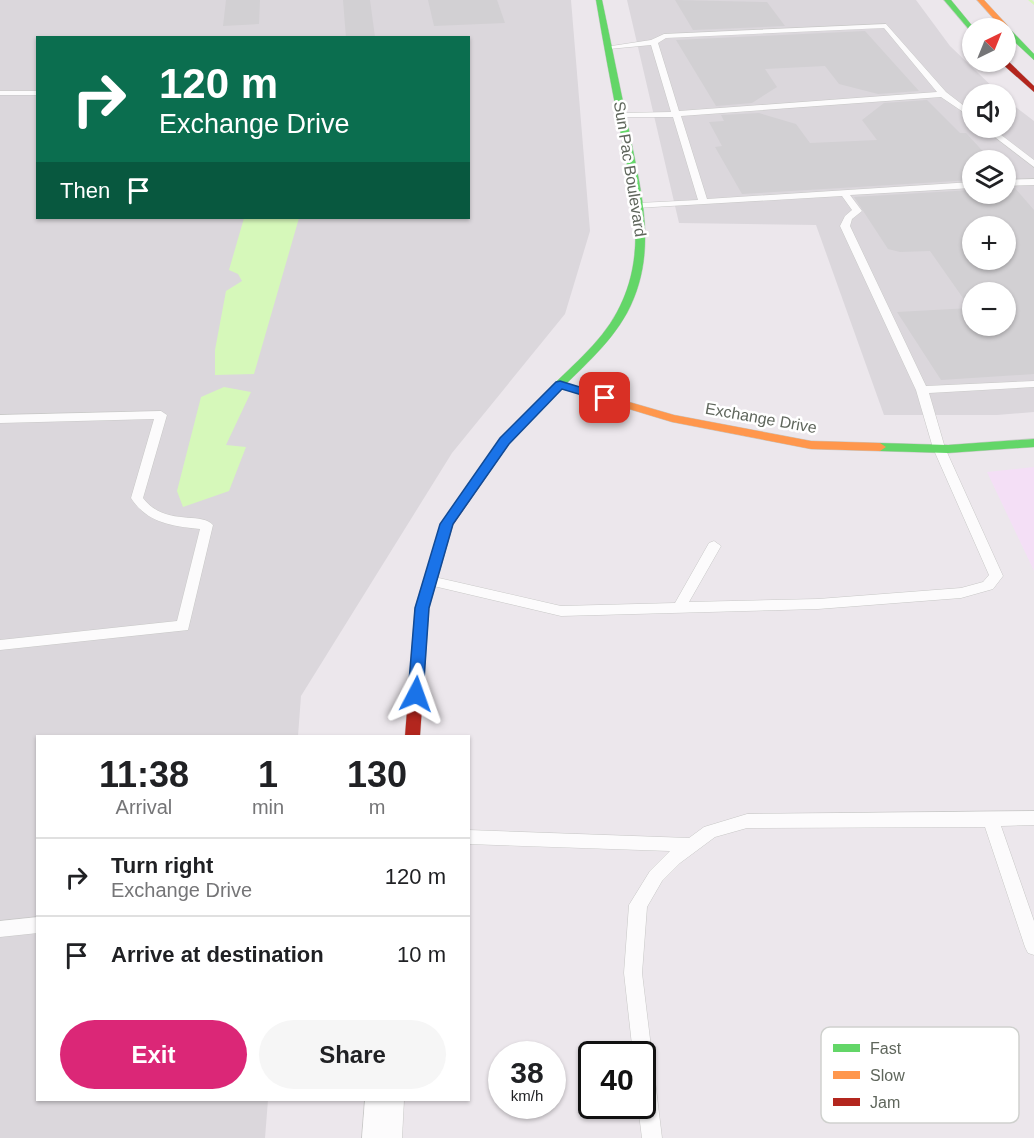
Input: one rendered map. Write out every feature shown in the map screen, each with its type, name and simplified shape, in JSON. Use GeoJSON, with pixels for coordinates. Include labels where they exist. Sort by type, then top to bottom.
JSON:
{"type":"FeatureCollection","features":[{"type":"Feature","properties":{"kind":"street","name":"Sun Pac Boulevard"},"geometry":{"type":"LineString","coordinates":[[412,735],[422,608],[447,524],[505,441],[614,326],[626,306],[642,245],[639,206],[599,0]]}},
{"type":"Feature","properties":{"kind":"street"},"geometry":{"type":"LineString","coordinates":[[947,0],[962,19]]}},
{"type":"Feature","properties":{"kind":"street"},"geometry":{"type":"LineString","coordinates":[[980,0],[996,18]]}},
{"type":"Feature","properties":{"kind":"street"},"geometry":{"type":"LineString","coordinates":[[1016,40],[1034,58]]}},
{"type":"Feature","properties":{"kind":"street"},"geometry":{"type":"LineString","coordinates":[[1015,72],[1034,90]]}},
{"type":"Feature","properties":{"kind":"street","name":"Exchange Drive"},"geometry":{"type":"LineString","coordinates":[[560,385],[672,418],[811,446],[939,448],[1034,443]]}},
{"type":"Feature","properties":{"kind":"street"},"geometry":{"type":"LineString","coordinates":[[382,1138],[385,1101]]}},
{"type":"Feature","properties":{"kind":"lane"},"geometry":{"type":"LineString","coordinates":[[609,46],[654,41],[664,36],[886,26],[943,94],[962,108]]}},
{"type":"Feature","properties":{"kind":"lane"},"geometry":{"type":"LineString","coordinates":[[654,41],[704,202]]}},
{"type":"Feature","properties":{"kind":"lane"},"geometry":{"type":"LineString","coordinates":[[0,93],[36,93]]}},
{"type":"Feature","properties":{"kind":"lane"},"geometry":{"type":"LineString","coordinates":[[622,116],[943,94]]}},
{"type":"Feature","properties":{"kind":"lane"},"geometry":{"type":"LineString","coordinates":[[1000,138],[1034,164]]}},
{"type":"Feature","properties":{"kind":"lane"},"geometry":{"type":"LineString","coordinates":[[1016,183],[1034,182]]}},
{"type":"Feature","properties":{"kind":"lane"},"geometry":{"type":"LineString","coordinates":[[639,206],[962,186]]}},
{"type":"Feature","properties":{"kind":"lane"},"geometry":{"type":"LineString","coordinates":[[430,581],[487,592],[522,603],[561,611],[818,604],[961,593],[988,586],[996,576],[939,448],[922,390],[845,226],[848,218],[857,211],[844,193]]}},
{"type":"Feature","properties":{"kind":"lane"},"geometry":{"type":"LineString","coordinates":[[922,390],[1034,384]]}},
{"type":"Feature","properties":{"kind":"lane"},"geometry":{"type":"LineString","coordinates":[[0,419],[161,416],[137,498],[142,507],[156,517],[172,522],[207,525],[183,626],[0,645]]}},
{"type":"Feature","properties":{"kind":"lane"},"geometry":{"type":"LineString","coordinates":[[680,607],[714,546]]}},
{"type":"Feature","properties":{"kind":"lane"},"geometry":{"type":"LineString","coordinates":[[652,1138],[633,973],[638,905],[656,876],[691,845],[710,832],[747,821],[1034,818]]}},
{"type":"Feature","properties":{"kind":"lane"},"geometry":{"type":"LineString","coordinates":[[991,820],[1034,947]]}},
{"type":"Feature","properties":{"kind":"lane"},"geometry":{"type":"LineString","coordinates":[[470,837],[691,845]]}},
{"type":"Feature","properties":{"kind":"lane"},"geometry":{"type":"LineString","coordinates":[[0,929],[36,925]]}},
{"type":"Feature","properties":{"kind":"shaded area"},"geometry":{"type":"Polygon","coordinates":[[[0,0],[571,0],[590,231],[565,314],[452,453],[301,696],[298,735],[36,735],[36,1101],[268,1101],[265,1138],[0,1138],[0,0]]]}},
{"type":"Feature","properties":{"kind":"shaded area"},"geometry":{"type":"Polygon","coordinates":[[[627,0],[916,0],[950,46],[962,58],[962,72],[977,72],[990,84],[962,84],[962,138],[1016,138],[1016,107],[1034,121],[1034,412],[997,415],[884,415],[816,225],[679,223],[627,0]]]}},
{"type":"Feature","properties":{"kind":"shaded area"},"geometry":{"type":"Polygon","coordinates":[[[244,219],[299,219],[254,374],[215,375],[215,350],[226,291],[242,281],[238,274],[229,270],[244,219]]]}},
{"type":"Feature","properties":{"kind":"shaded area"},"geometry":{"type":"Polygon","coordinates":[[[224,387],[251,392],[226,445],[246,447],[229,491],[183,507],[177,491],[201,397],[224,387]]]}},
{"type":"Feature","properties":{"kind":"shaded area"},"geometry":{"type":"Polygon","coordinates":[[[1034,467],[1034,571],[987,472],[1034,467]]]}},
{"type":"Feature","properties":{"kind":"building"},"geometry":{"type":"Polygon","coordinates":[[[226,0],[260,0],[259,24],[223,26],[226,0]]]}},
{"type":"Feature","properties":{"kind":"building"},"geometry":{"type":"Polygon","coordinates":[[[343,0],[370,0],[375,36],[346,36],[343,0]]]}},
{"type":"Feature","properties":{"kind":"building"},"geometry":{"type":"Polygon","coordinates":[[[428,0],[497,0],[505,23],[434,26],[428,0]]]}},
{"type":"Feature","properties":{"kind":"building"},"geometry":{"type":"Polygon","coordinates":[[[675,0],[767,2],[785,26],[693,30],[675,0]]]}},
{"type":"Feature","properties":{"kind":"building"},"geometry":{"type":"Polygon","coordinates":[[[865,31],[919,91],[878,94],[839,84],[825,66],[765,69],[777,87],[752,103],[716,106],[676,40],[865,31]]]}},
{"type":"Feature","properties":{"kind":"building"},"geometry":{"type":"Polygon","coordinates":[[[927,100],[962,133],[962,138],[971,138],[982,150],[962,150],[962,181],[742,194],[715,147],[722,146],[709,122],[724,121],[721,115],[759,113],[796,124],[810,143],[877,140],[862,120],[884,103],[927,100]]]}},
{"type":"Feature","properties":{"kind":"building"},"geometry":{"type":"Polygon","coordinates":[[[1016,189],[1034,210],[1034,374],[941,380],[897,312],[962,308],[962,336],[1016,336],[1016,282],[962,282],[962,297],[930,251],[900,252],[888,249],[854,197],[962,191],[962,204],[1016,204],[1016,189]]]}},
{"type":"Feature","properties":{"kind":"waterway"},"geometry":{"type":"LineString","coordinates":[[1030,0],[1034,4]]}},
{"type":"Feature","properties":{"kind":"traffic: fast"},"geometry":{"type":"LineString","coordinates":[[548,396],[592,352],[615,324],[633,286],[639,258],[641,216],[599,0]]}},
{"type":"Feature","properties":{"kind":"traffic: fast"},"geometry":{"type":"LineString","coordinates":[[947,0],[962,19]]}},
{"type":"Feature","properties":{"kind":"traffic: fast"},"geometry":{"type":"LineString","coordinates":[[1016,40],[1034,58]]}},
{"type":"Feature","properties":{"kind":"traffic: fast"},"geometry":{"type":"LineString","coordinates":[[880,447],[948,449],[1034,443]]}},
{"type":"Feature","properties":{"kind":"traffic: slow"},"geometry":{"type":"LineString","coordinates":[[980,0],[996,18]]}},
{"type":"Feature","properties":{"kind":"traffic: slow"},"geometry":{"type":"LineString","coordinates":[[560,385],[672,418],[811,445],[880,447]]}},
{"type":"Feature","properties":{"kind":"traffic: jam"},"geometry":{"type":"LineString","coordinates":[[1015,72],[1034,90]]}},
{"type":"Feature","properties":{"kind":"traffic: jam"},"geometry":{"type":"LineString","coordinates":[[412,735],[422,608],[447,524],[505,441],[548,396]]}},
{"type":"Feature","properties":{"kind":"route"},"geometry":{"type":"LineString","coordinates":[[416,694],[422,608],[447,524],[505,441],[560,385],[605,398]]}}]}
